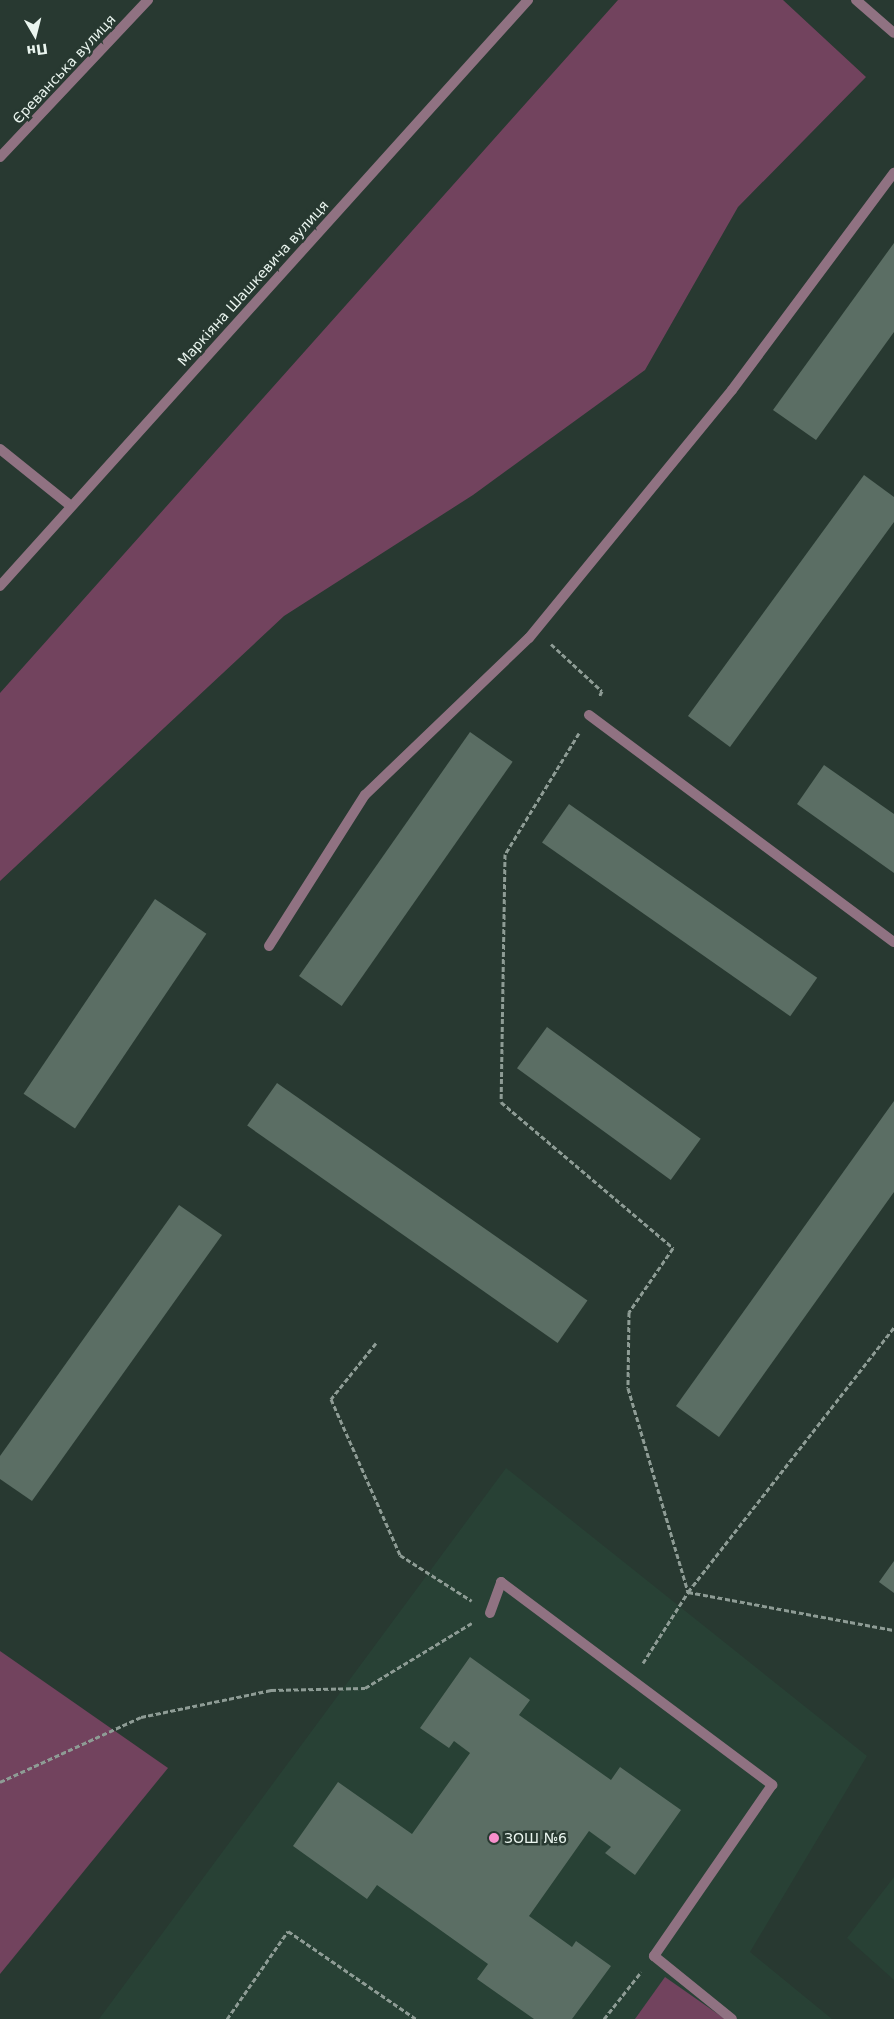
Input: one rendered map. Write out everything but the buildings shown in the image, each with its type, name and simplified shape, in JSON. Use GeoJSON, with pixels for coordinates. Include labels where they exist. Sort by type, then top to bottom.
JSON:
{"type":"FeatureCollection","features":[{"type":"Feature","properties":{"kind":"street","name":"Єреванська вулиця"},"geometry":{"type":"LineString","coordinates":[[0,157],[148,0]]}},
{"type":"Feature","properties":{"kind":"street","name":"Маркіяна Шашкевича вулиця"},"geometry":{"type":"LineString","coordinates":[[0,586],[528,0]]}},
{"type":"Feature","properties":{"kind":"street"},"geometry":{"type":"LineString","coordinates":[[856,0],[894,33]]}},
{"type":"Feature","properties":{"kind":"street"},"geometry":{"type":"LineString","coordinates":[[269,946],[365,795],[536,630],[732,390],[894,173]]}},
{"type":"Feature","properties":{"kind":"street"},"geometry":{"type":"LineString","coordinates":[[0,449],[71,506]]}},
{"type":"Feature","properties":{"kind":"street"},"geometry":{"type":"LineString","coordinates":[[589,715],[894,942]]}},
{"type":"Feature","properties":{"kind":"street"},"geometry":{"type":"LineString","coordinates":[[490,1613],[501,1582],[772,1785],[654,1956],[732,2019]]}},
{"type":"Feature","properties":{"kind":"path"},"geometry":{"type":"LineString","coordinates":[[536,630],[602,691],[505,854],[501,1102],[673,1248],[629,1312],[628,1388],[688,1592]]}},
{"type":"Feature","properties":{"kind":"path"},"geometry":{"type":"LineString","coordinates":[[632,1680],[688,1592],[894,1327]]}},
{"type":"Feature","properties":{"kind":"path"},"geometry":{"type":"LineString","coordinates":[[0,1782],[141,1717],[271,1690],[365,1688],[490,1613],[400,1555],[331,1399],[376,1343]]}},
{"type":"Feature","properties":{"kind":"path"},"geometry":{"type":"LineString","coordinates":[[688,1592],[894,1630]]}},
{"type":"Feature","properties":{"kind":"path"},"geometry":{"type":"LineString","coordinates":[[227,2019],[288,1932],[416,2019]]}},
{"type":"Feature","properties":{"kind":"path"},"geometry":{"type":"LineString","coordinates":[[604,2019],[654,1956]]}},
{"type":"Feature","properties":{"kind":"shaded area"},"geometry":{"type":"Polygon","coordinates":[[[618,0],[783,0],[866,77],[738,207],[645,370],[473,495],[284,616],[0,881],[0,693],[618,0]]]}},
{"type":"Feature","properties":{"kind":"shaded area"},"geometry":{"type":"Polygon","coordinates":[[[506,1468],[867,1756],[750,1952],[832,2019],[99,2019],[506,1468]]]}},
{"type":"Feature","properties":{"kind":"shaded area"},"geometry":{"type":"Polygon","coordinates":[[[0,1651],[168,1768],[0,1974],[0,1651]]]}},
{"type":"Feature","properties":{"kind":"shaded area"},"geometry":{"type":"Polygon","coordinates":[[[894,1877],[894,1980],[847,1938],[894,1877]]]}},
{"type":"Feature","properties":{"kind":"shaded area"},"geometry":{"type":"Polygon","coordinates":[[[665,1977],[725,2019],[635,2019],[665,1977]]]}},
{"type":"Feature","properties":{"kind":"place","name":"ЗОШ №6"},"geometry":{"type":"Point","coordinates":[494,1838]}}]}
